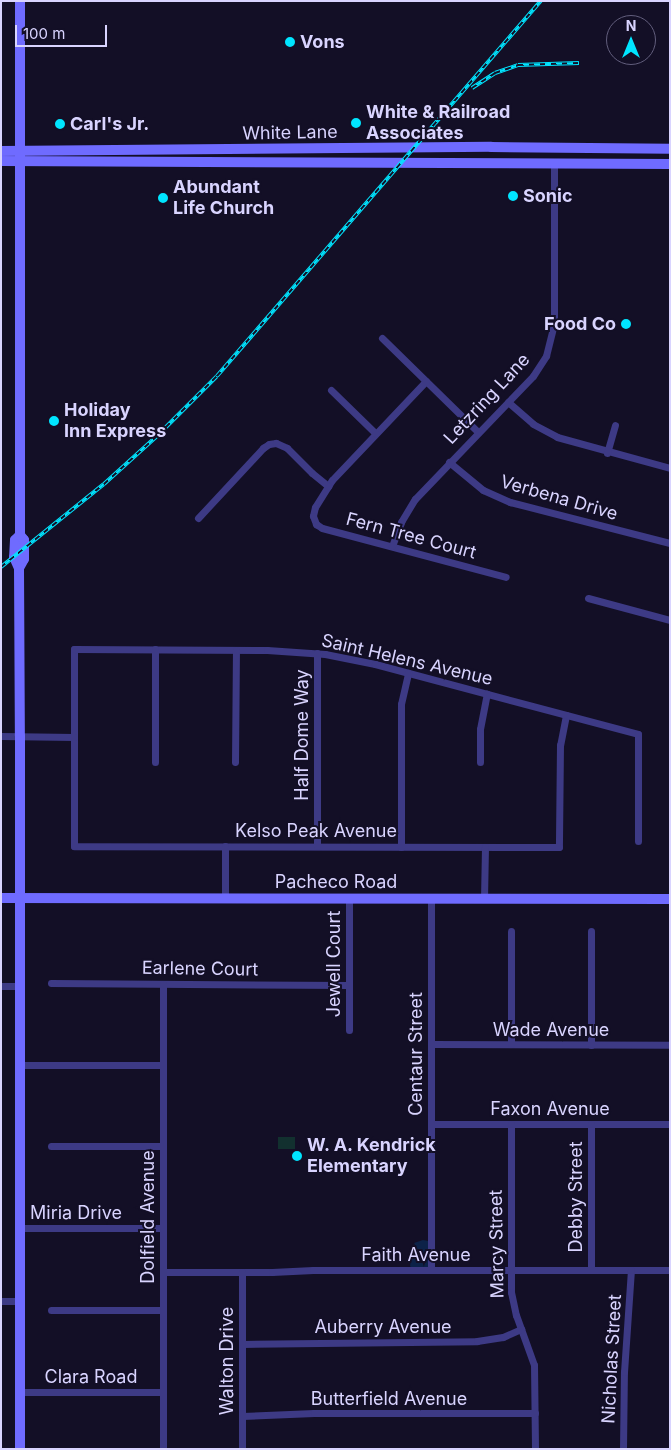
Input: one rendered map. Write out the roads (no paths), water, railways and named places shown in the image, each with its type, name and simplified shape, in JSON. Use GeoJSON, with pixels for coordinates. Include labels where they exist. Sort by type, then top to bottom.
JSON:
{"type":"FeatureCollection","features":[{"type":"Feature","properties":{"kind":"street"},"geometry":{"type":"LineString","coordinates":[[20,1],[20,535],[24,540],[24,559],[19,568],[20,1449]]}},
{"type":"Feature","properties":{"kind":"street"},"geometry":{"type":"LineString","coordinates":[[426,162],[436,156],[491,147]]}},
{"type":"Feature","properties":{"kind":"street"},"geometry":{"type":"LineString","coordinates":[[492,162],[541,156],[556,147]]}},
{"type":"Feature","properties":{"kind":"street"},"geometry":{"type":"LineString","coordinates":[[554,162],[559,158],[602,147]]}},
{"type":"Feature","properties":{"kind":"street","name":"White Lane"},"geometry":{"type":"LineString","coordinates":[[1,162],[20,156],[386,148],[602,147],[670,149]]}},
{"type":"Feature","properties":{"kind":"street"},"geometry":{"type":"LineString","coordinates":[[347,162],[357,156],[386,148]]}},
{"type":"Feature","properties":{"kind":"street"},"geometry":{"type":"LineString","coordinates":[[604,162],[634,156],[644,148]]}},
{"type":"Feature","properties":{"kind":"street","name":"White Lane"},"geometry":{"type":"LineString","coordinates":[[1,151],[20,156],[347,162],[604,162],[670,164]]}},
{"type":"Feature","properties":{"kind":"street","name":"Letzring Lane"},"geometry":{"type":"LineString","coordinates":[[392,546],[401,522],[411,504],[539,367],[552,334],[554,162]]}},
{"type":"Feature","properties":{"kind":"street"},"geometry":{"type":"LineString","coordinates":[[382,338],[478,432]]}},
{"type":"Feature","properties":{"kind":"street"},"geometry":{"type":"LineString","coordinates":[[198,518],[263,448],[276,443],[287,448],[328,486],[341,468],[426,381]]}},
{"type":"Feature","properties":{"kind":"street"},"geometry":{"type":"LineString","coordinates":[[331,390],[375,433]]}},
{"type":"Feature","properties":{"kind":"street"},"geometry":{"type":"LineString","coordinates":[[508,402],[533,424],[571,443],[670,468]]}},
{"type":"Feature","properties":{"kind":"street"},"geometry":{"type":"LineString","coordinates":[[607,453],[614,425]]}},
{"type":"Feature","properties":{"kind":"street","name":"Verbena Drive"},"geometry":{"type":"LineString","coordinates":[[449,462],[483,490],[510,502],[670,543]]}},
{"type":"Feature","properties":{"kind":"street","name":"Fern Tree Court"},"geometry":{"type":"LineString","coordinates":[[328,486],[315,507],[313,516],[316,524],[322,528],[506,577]]}},
{"type":"Feature","properties":{"kind":"street"},"geometry":{"type":"LineString","coordinates":[[588,598],[670,620]]}},
{"type":"Feature","properties":{"kind":"street","name":"Saint Helens Avenue"},"geometry":{"type":"LineString","coordinates":[[74,737],[74,649],[236,650],[317,653],[347,658],[638,734],[638,841]]}},
{"type":"Feature","properties":{"kind":"street"},"geometry":{"type":"LineString","coordinates":[[155,650],[155,762]]}},
{"type":"Feature","properties":{"kind":"street"},"geometry":{"type":"LineString","coordinates":[[235,762],[236,650]]}},
{"type":"Feature","properties":{"kind":"street","name":"Half Dome Way"},"geometry":{"type":"LineString","coordinates":[[317,653],[317,846]]}},
{"type":"Feature","properties":{"kind":"street"},"geometry":{"type":"LineString","coordinates":[[400,847],[401,704],[408,673]]}},
{"type":"Feature","properties":{"kind":"street"},"geometry":{"type":"LineString","coordinates":[[480,762],[480,729],[487,694]]}},
{"type":"Feature","properties":{"kind":"street","name":"Kelso Peak Avenue"},"geometry":{"type":"LineString","coordinates":[[74,737],[74,846],[559,847],[560,745],[566,715]]}},
{"type":"Feature","properties":{"kind":"street"},"geometry":{"type":"LineString","coordinates":[[1,736],[74,737]]}},
{"type":"Feature","properties":{"kind":"street"},"geometry":{"type":"LineString","coordinates":[[225,846],[225,898]]}},
{"type":"Feature","properties":{"kind":"street"},"geometry":{"type":"LineString","coordinates":[[484,847],[484,899]]}},
{"type":"Feature","properties":{"kind":"street","name":"Pacheco Road"},"geometry":{"type":"LineString","coordinates":[[1,898],[670,899]]}},
{"type":"Feature","properties":{"kind":"street","name":"Jewell Court"},"geometry":{"type":"LineString","coordinates":[[349,898],[349,1030]]}},
{"type":"Feature","properties":{"kind":"street","name":"Centaur Street"},"geometry":{"type":"LineString","coordinates":[[431,1270],[432,899]]}},
{"type":"Feature","properties":{"kind":"street"},"geometry":{"type":"LineString","coordinates":[[511,931],[511,1044]]}},
{"type":"Feature","properties":{"kind":"street"},"geometry":{"type":"LineString","coordinates":[[591,931],[591,1045]]}},
{"type":"Feature","properties":{"kind":"street","name":"Earlene Court"},"geometry":{"type":"LineString","coordinates":[[51,983],[349,985]]}},
{"type":"Feature","properties":{"kind":"street","name":"Dolfield Avenue"},"geometry":{"type":"LineString","coordinates":[[163,984],[163,1449]]}},
{"type":"Feature","properties":{"kind":"street"},"geometry":{"type":"LineString","coordinates":[[1,986],[20,986]]}},
{"type":"Feature","properties":{"kind":"street","name":"Wade Avenue"},"geometry":{"type":"LineString","coordinates":[[431,1044],[670,1045]]}},
{"type":"Feature","properties":{"kind":"street"},"geometry":{"type":"LineString","coordinates":[[20,1065],[163,1065]]}},
{"type":"Feature","properties":{"kind":"street","name":"Faxon Avenue"},"geometry":{"type":"LineString","coordinates":[[431,1124],[670,1124]]}},
{"type":"Feature","properties":{"kind":"street","name":"Marcy Street"},"geometry":{"type":"LineString","coordinates":[[511,1124],[511,1270],[513,1304],[534,1365],[535,1449]]}},
{"type":"Feature","properties":{"kind":"street","name":"Debby Street"},"geometry":{"type":"LineString","coordinates":[[591,1124],[591,1270]]}},
{"type":"Feature","properties":{"kind":"street"},"geometry":{"type":"LineString","coordinates":[[51,1146],[163,1146]]}},
{"type":"Feature","properties":{"kind":"street","name":"Miria Drive"},"geometry":{"type":"LineString","coordinates":[[20,1228],[163,1228]]}},
{"type":"Feature","properties":{"kind":"street","name":"Nicholas Street"},"geometry":{"type":"LineString","coordinates":[[623,1449],[624,1372],[631,1270]]}},
{"type":"Feature","properties":{"kind":"street","name":"Faith Avenue"},"geometry":{"type":"LineString","coordinates":[[163,1272],[670,1270]]}},
{"type":"Feature","properties":{"kind":"street","name":"Walton Drive"},"geometry":{"type":"LineString","coordinates":[[242,1272],[242,1449]]}},
{"type":"Feature","properties":{"kind":"street"},"geometry":{"type":"LineString","coordinates":[[1,1301],[20,1301]]}},
{"type":"Feature","properties":{"kind":"street"},"geometry":{"type":"LineString","coordinates":[[51,1310],[163,1310]]}},
{"type":"Feature","properties":{"kind":"street","name":"Auberry Avenue"},"geometry":{"type":"LineString","coordinates":[[242,1344],[477,1341],[502,1337],[521,1329]]}},
{"type":"Feature","properties":{"kind":"street","name":"Clara Road"},"geometry":{"type":"LineString","coordinates":[[20,1392],[163,1392]]}},
{"type":"Feature","properties":{"kind":"street","name":"Butterfield Avenue"},"geometry":{"type":"LineString","coordinates":[[242,1416],[314,1413],[536,1413]]}},
{"type":"Feature","properties":{"kind":"water"},"geometry":{"type":"Polygon","coordinates":[[[423,1240],[428,1241],[429,1267],[412,1268],[410,1266],[414,1243],[423,1240]]]}},
{"type":"Feature","properties":{"kind":"railway"},"geometry":{"type":"LineString","coordinates":[[1,567],[104,484],[158,435],[217,376],[541,1]]}},
{"type":"Feature","properties":{"kind":"railway"},"geometry":{"type":"LineString","coordinates":[[472,88],[495,73],[518,65],[579,63]]}},
{"type":"Feature","properties":{"kind":"place","name":"Vons"},"geometry":{"type":"Point","coordinates":[290,42]}},
{"type":"Feature","properties":{"kind":"place","name":"White & Railroad Associates"},"geometry":{"type":"Point","coordinates":[356,123]}},
{"type":"Feature","properties":{"kind":"place","name":"Carl's Jr."},"geometry":{"type":"Point","coordinates":[60,124]}},
{"type":"Feature","properties":{"kind":"place","name":"Sonic"},"geometry":{"type":"Point","coordinates":[513,196]}},
{"type":"Feature","properties":{"kind":"place","name":"Abundant Life Church"},"geometry":{"type":"Point","coordinates":[163,198]}},
{"type":"Feature","properties":{"kind":"place","name":"Food Co"},"geometry":{"type":"Point","coordinates":[626,324]}},
{"type":"Feature","properties":{"kind":"place","name":"Holiday Inn Express"},"geometry":{"type":"Point","coordinates":[54,421]}},
{"type":"Feature","properties":{"kind":"place","name":"W. A. Kendrick Elementary"},"geometry":{"type":"Point","coordinates":[297,1156]}}]}
